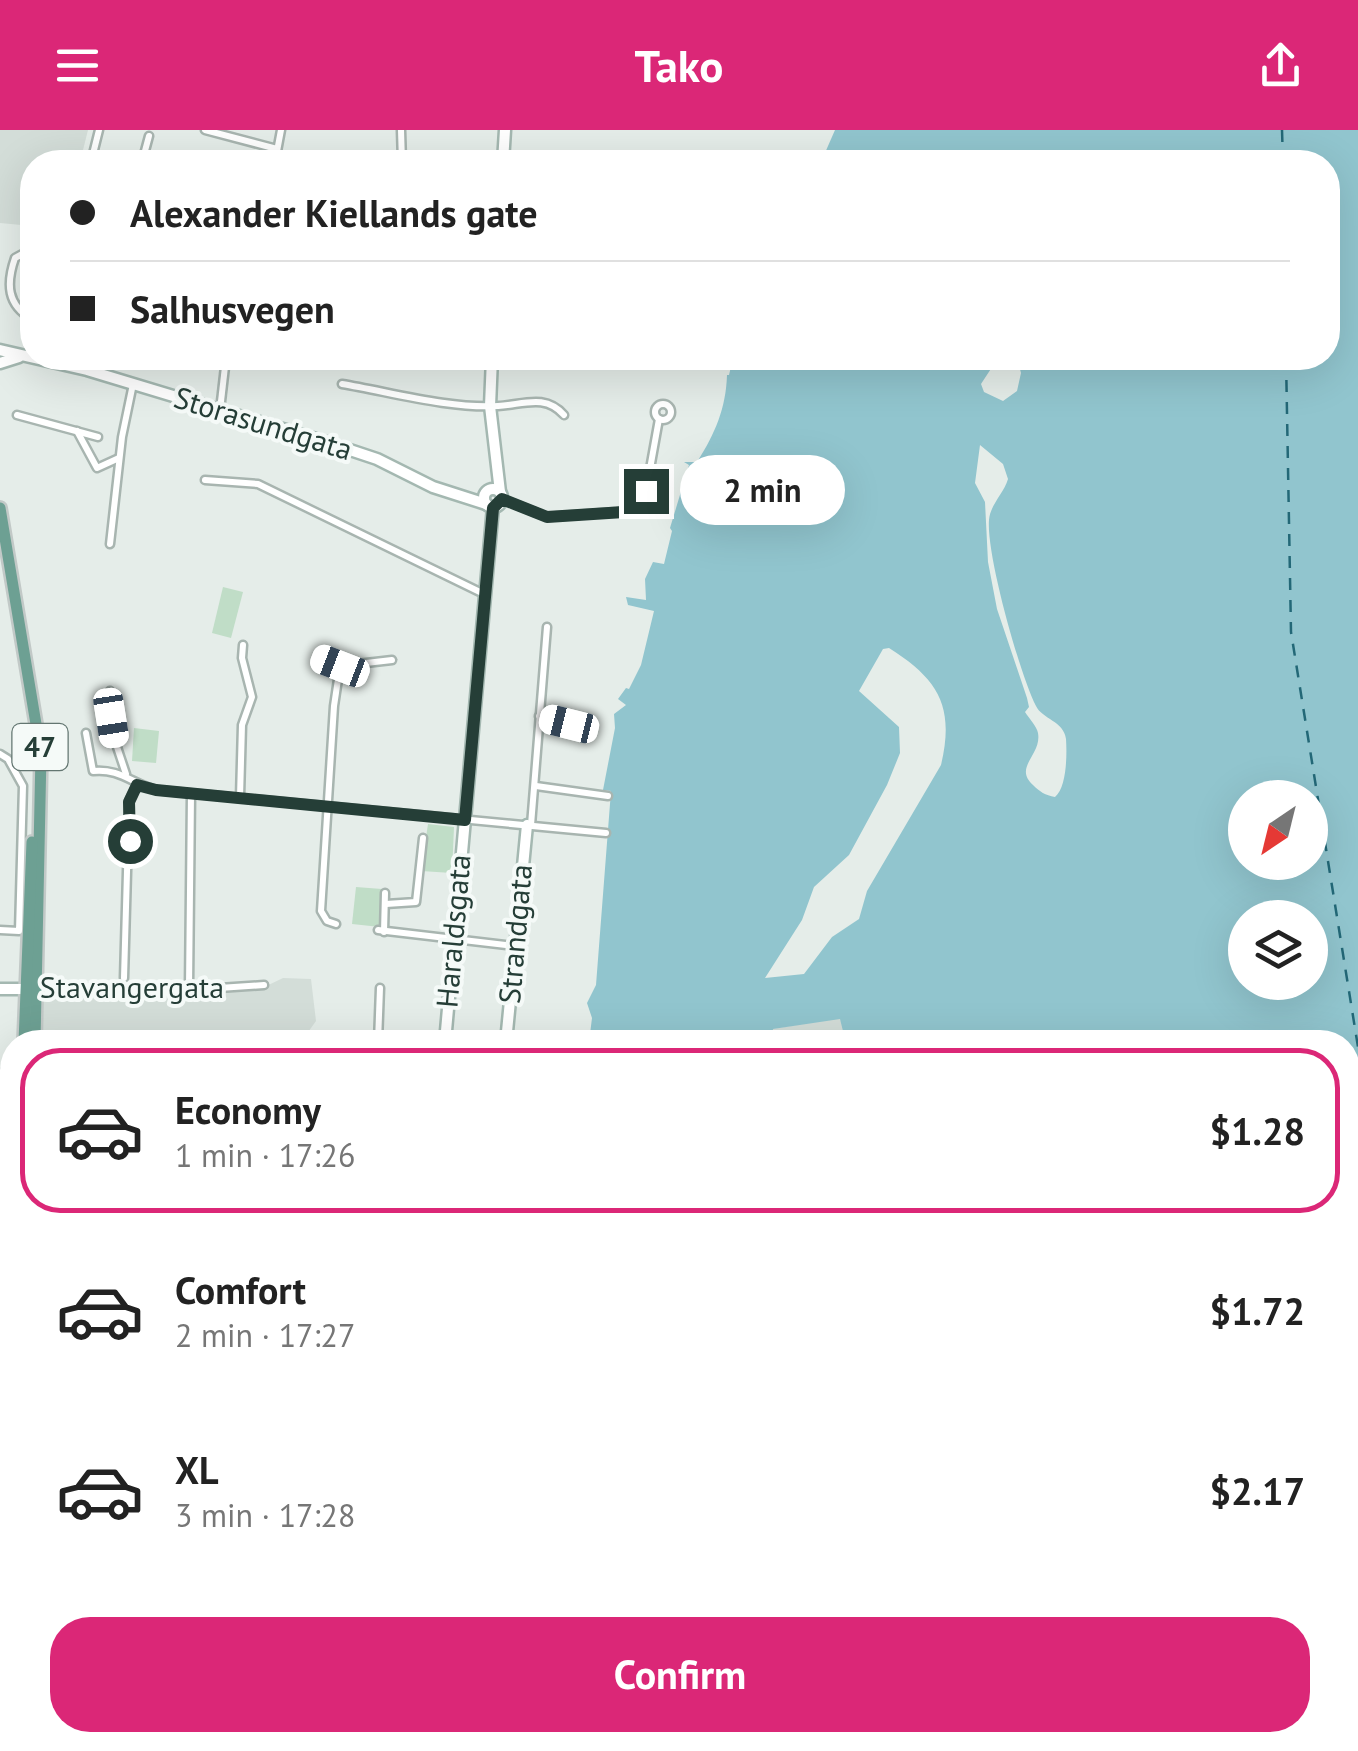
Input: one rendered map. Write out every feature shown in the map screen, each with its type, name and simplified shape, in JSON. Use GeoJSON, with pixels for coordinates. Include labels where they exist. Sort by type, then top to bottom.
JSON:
{"type":"FeatureCollection","features":[{"type":"Feature","properties":{"kind":"main road","name":"47"},"geometry":{"type":"LineString","coordinates":[[0,508],[40,754],[32,988],[26,1030]]}},
{"type":"Feature","properties":{"kind":"main road","name":"47"},"geometry":{"type":"LineString","coordinates":[[0,551],[34,768],[35,1030]]}},
{"type":"Feature","properties":{"kind":"street"},"geometry":{"type":"LineString","coordinates":[[205,130],[278,149],[281,130]]}},
{"type":"Feature","properties":{"kind":"street"},"geometry":{"type":"LineString","coordinates":[[145,150],[149,136]]}},
{"type":"Feature","properties":{"kind":"street"},"geometry":{"type":"LineString","coordinates":[[20,256],[16,258],[9,294],[20,310]]}},
{"type":"Feature","properties":{"kind":"street","name":"Storasundgata"},"geometry":{"type":"LineString","coordinates":[[0,350],[18,357]]}},
{"type":"Feature","properties":{"kind":"street","name":"Storasundgata"},"geometry":{"type":"LineString","coordinates":[[0,363],[18,357]]}},
{"type":"Feature","properties":{"kind":"street","name":"Storasundgata"},"geometry":{"type":"LineString","coordinates":[[83,370],[356,451],[445,491],[493,497]]}},
{"type":"Feature","properties":{"kind":"street"},"geometry":{"type":"LineString","coordinates":[[220,410],[225,370]]}},
{"type":"Feature","properties":{"kind":"street","name":"Haraldsgata"},"geometry":{"type":"LineString","coordinates":[[445,1030],[493,497],[492,370]]}},
{"type":"Feature","properties":{"kind":"street"},"geometry":{"type":"LineString","coordinates":[[110,544],[133,384]]}},
{"type":"Feature","properties":{"kind":"street"},"geometry":{"type":"LineString","coordinates":[[342,384],[490,406],[536,401],[556,405],[564,414]]}},
{"type":"Feature","properties":{"kind":"street"},"geometry":{"type":"LineString","coordinates":[[17,414],[98,437]]}},
{"type":"Feature","properties":{"kind":"street"},"geometry":{"type":"LineString","coordinates":[[493,497],[547,517],[632,508],[646,491],[659,419]]}},
{"type":"Feature","properties":{"kind":"street"},"geometry":{"type":"LineString","coordinates":[[76,430],[98,468],[120,458]]}},
{"type":"Feature","properties":{"kind":"street"},"geometry":{"type":"LineString","coordinates":[[204,480],[258,484],[485,595]]}},
{"type":"Feature","properties":{"kind":"street"},"geometry":{"type":"LineString","coordinates":[[529,825],[536,786],[546,627]]}},
{"type":"Feature","properties":{"kind":"street"},"geometry":{"type":"LineString","coordinates":[[240,797],[242,724],[252,697],[242,658],[243,645]]}},
{"type":"Feature","properties":{"kind":"street"},"geometry":{"type":"LineString","coordinates":[[319,658],[340,666],[392,660]]}},
{"type":"Feature","properties":{"kind":"street"},"geometry":{"type":"LineString","coordinates":[[336,924],[321,911],[340,666]]}},
{"type":"Feature","properties":{"kind":"street"},"geometry":{"type":"LineString","coordinates":[[110,691],[115,742],[126,774],[137,785],[191,794],[606,833]]}},
{"type":"Feature","properties":{"kind":"street"},"geometry":{"type":"LineString","coordinates":[[539,716],[569,724],[593,722]]}},
{"type":"Feature","properties":{"kind":"street"},"geometry":{"type":"LineString","coordinates":[[86,733],[93,771],[126,774]]}},
{"type":"Feature","properties":{"kind":"street"},"geometry":{"type":"LineString","coordinates":[[0,754],[8,759],[23,786],[19,931],[0,930]]}},
{"type":"Feature","properties":{"kind":"street"},"geometry":{"type":"LineString","coordinates":[[124,978],[129,802],[137,785]]}},
{"type":"Feature","properties":{"kind":"street"},"geometry":{"type":"LineString","coordinates":[[536,786],[608,796]]}},
{"type":"Feature","properties":{"kind":"street"},"geometry":{"type":"LineString","coordinates":[[189,988],[191,794]]}},
{"type":"Feature","properties":{"kind":"street","name":"Strandgata"},"geometry":{"type":"LineString","coordinates":[[507,1030],[529,825]]}},
{"type":"Feature","properties":{"kind":"street"},"geometry":{"type":"LineString","coordinates":[[386,904],[416,902],[423,838]]}},
{"type":"Feature","properties":{"kind":"street"},"geometry":{"type":"LineString","coordinates":[[385,894],[381,931],[515,946]]}},
{"type":"Feature","properties":{"kind":"street","name":"Stavangergata"},"geometry":{"type":"LineString","coordinates":[[0,989],[264,984]]}},
{"type":"Feature","properties":{"kind":"street"},"geometry":{"type":"LineString","coordinates":[[378,1030],[380,988]]}},
{"type":"Feature","properties":{"kind":"shaded area"},"geometry":{"type":"Polygon","coordinates":[[[0,130],[88,130],[83,150],[20,150],[20,225],[0,223],[0,130]]]}},
{"type":"Feature","properties":{"kind":"shaded area"},"geometry":{"type":"Polygon","coordinates":[[[283,978],[311,979],[316,1021],[310,1030],[39,1030],[40,991],[256,991],[283,978]]]}},
{"type":"Feature","properties":{"kind":"shaded area"},"geometry":{"type":"Polygon","coordinates":[[[840,1018],[844,1030],[771,1030],[840,1018]]]}},
{"type":"Feature","properties":{"kind":"green space"},"geometry":{"type":"Polygon","coordinates":[[[223,587],[243,592],[231,638],[212,633],[223,587]]]}},
{"type":"Feature","properties":{"kind":"green space"},"geometry":{"type":"Polygon","coordinates":[[[134,728],[159,731],[156,763],[132,761],[134,728]]]}},
{"type":"Feature","properties":{"kind":"green space"},"geometry":{"type":"Polygon","coordinates":[[[428,824],[454,827],[452,873],[421,871],[428,824]]]}},
{"type":"Feature","properties":{"kind":"green space"},"geometry":{"type":"Polygon","coordinates":[[[356,887],[382,889],[380,927],[352,924],[356,887]]]}},
{"type":"Feature","properties":{"kind":"water"},"geometry":{"type":"Polygon","coordinates":[[[835,130],[1358,130],[1358,1030],[843,1030],[840,1019],[773,1030],[590,1030],[592,1018],[587,1003],[596,985],[611,791],[603,790],[614,714],[626,705],[618,699],[629,689],[641,665],[654,611],[628,605],[626,597],[646,600],[645,579],[653,562],[664,564],[689,465],[684,462],[697,462],[714,431],[730,370],[990,370],[981,384],[984,392],[1003,401],[1017,391],[1020,370],[1340,370],[1340,150],[826,150],[835,130]],[[980,445],[975,483],[985,502],[988,562],[997,609],[1027,698],[1029,707],[1025,712],[1038,733],[1026,772],[1038,790],[1055,797],[1064,778],[1066,739],[1061,728],[1036,706],[1029,691],[998,586],[990,536],[990,515],[1008,479],[1003,464],[980,445]],[[889,648],[883,649],[859,691],[899,727],[900,753],[887,785],[849,855],[814,887],[802,920],[765,978],[804,974],[832,937],[859,919],[867,891],[941,765],[944,710],[931,683],[889,648]]]}},
{"type":"Feature","properties":{"kind":"ferry route"},"geometry":{"type":"LineString","coordinates":[[1282,130],[1283,150]]}},
{"type":"Feature","properties":{"kind":"ferry route"},"geometry":{"type":"LineString","coordinates":[[1286,370],[1291,632],[1355,1030]]}},
{"type":"Feature","properties":{"kind":"route"},"geometry":{"type":"LineString","coordinates":[[130,841],[129,802],[137,785],[465,820],[493,508],[502,499],[547,517],[624,512],[638,504],[646,491]]}}]}
